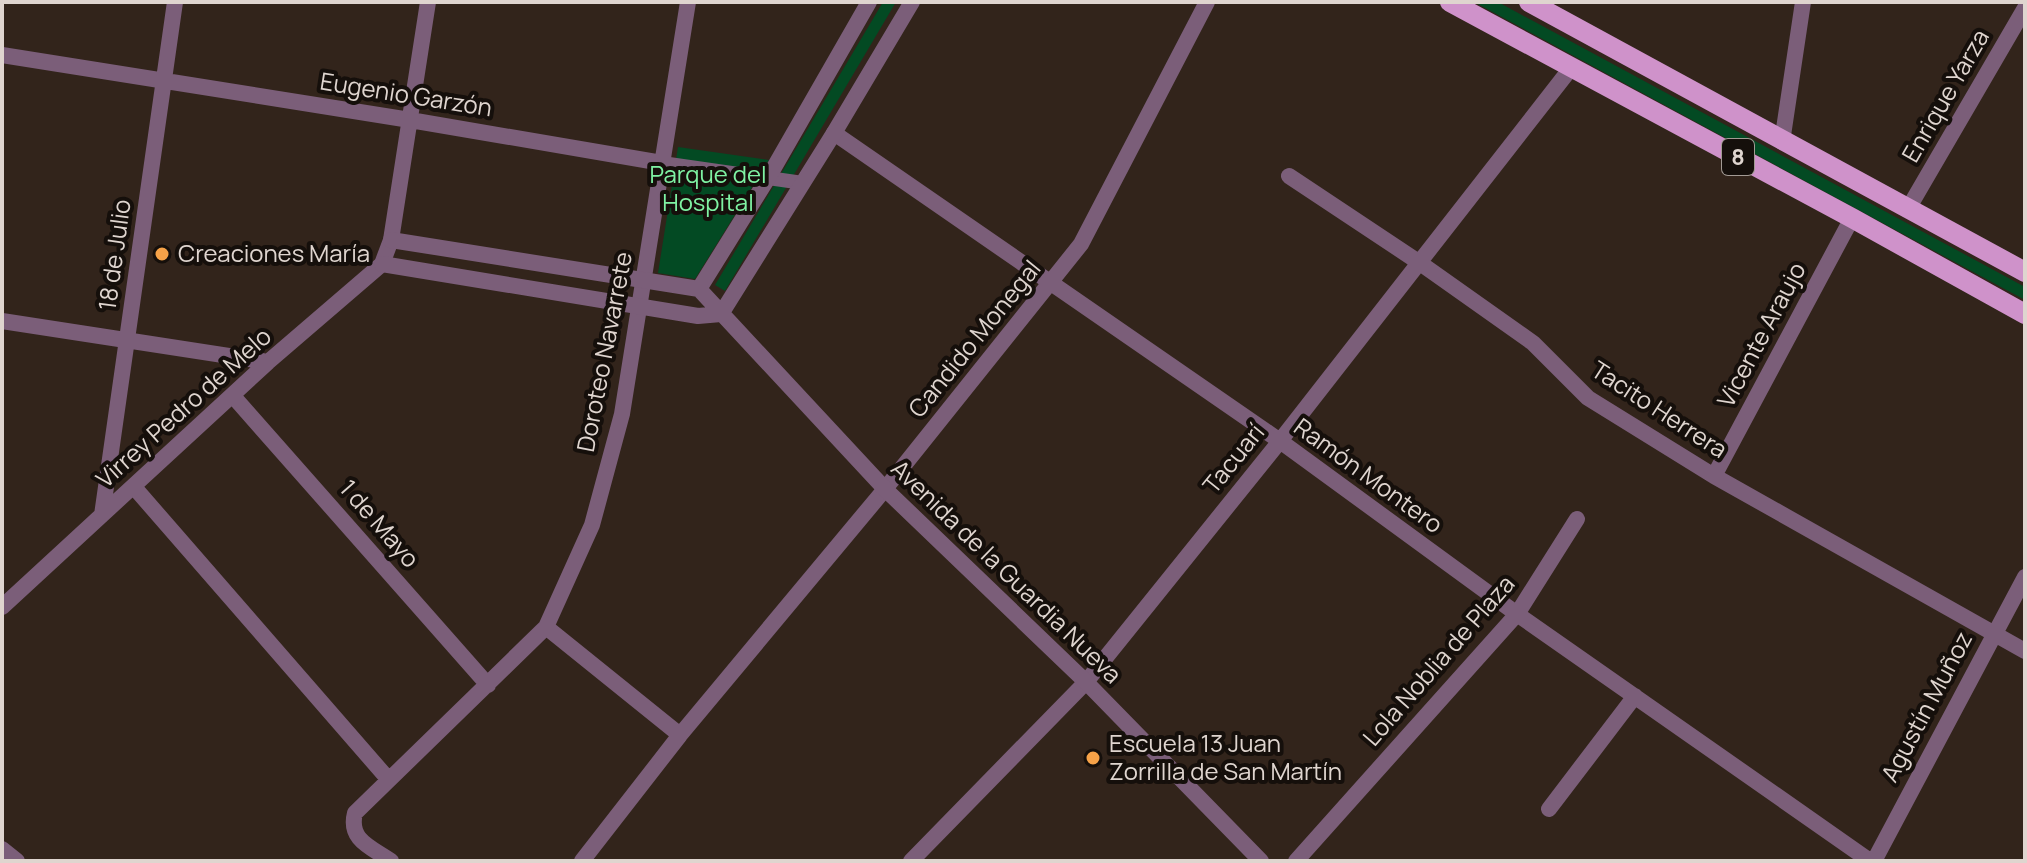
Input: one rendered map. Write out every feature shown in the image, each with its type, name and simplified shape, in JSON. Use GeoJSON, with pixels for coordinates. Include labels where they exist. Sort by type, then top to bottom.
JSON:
{"type":"FeatureCollection","features":[{"type":"Feature","properties":{"kind":"main road","name":"8"},"geometry":{"type":"LineString","coordinates":[[1450,2],[2025,314]]}},
{"type":"Feature","properties":{"kind":"main road","name":"8"},"geometry":{"type":"LineString","coordinates":[[1532,3],[2025,272]]}},
{"type":"Feature","properties":{"kind":"street","name":"18 de Julio"},"geometry":{"type":"LineString","coordinates":[[102,515],[175,2]]}},
{"type":"Feature","properties":{"kind":"street","name":"Virrey Pedro de Melo"},"geometry":{"type":"LineString","coordinates":[[2,607],[10,591],[134,487],[268,362],[382,264],[391,240],[428,2]]}},
{"type":"Feature","properties":{"kind":"street","name":"Doroteo Navarrete"},"geometry":{"type":"LineString","coordinates":[[391,861],[355,835],[352,825],[355,813],[546,627],[592,525],[622,414],[688,2]]}},
{"type":"Feature","properties":{"kind":"street"},"geometry":{"type":"LineString","coordinates":[[391,240],[699,289],[768,178],[869,2]]}},
{"type":"Feature","properties":{"kind":"street"},"geometry":{"type":"LineString","coordinates":[[382,264],[698,316],[721,314],[912,2]]}},
{"type":"Feature","properties":{"kind":"street","name":"Candido Monegal"},"geometry":{"type":"LineString","coordinates":[[582,861],[680,735],[885,489],[1081,244],[1207,2]]}},
{"type":"Feature","properties":{"kind":"street"},"geometry":{"type":"LineString","coordinates":[[1782,142],[1803,2]]}},
{"type":"Feature","properties":{"kind":"street","name":"Enrique Yarza"},"geometry":{"type":"LineString","coordinates":[[1908,209],[2025,8]]}},
{"type":"Feature","properties":{"kind":"street","name":"Eugenio Garzón"},"geometry":{"type":"LineString","coordinates":[[2,55],[662,163],[803,183]]}},
{"type":"Feature","properties":{"kind":"street","name":"Tacuarí"},"geometry":{"type":"LineString","coordinates":[[911,861],[1086,682],[1280,441],[1571,68]]}},
{"type":"Feature","properties":{"kind":"street","name":"Ramón Montero"},"geometry":{"type":"LineString","coordinates":[[834,133],[1280,441],[1517,614],[1872,861]]}},
{"type":"Feature","properties":{"kind":"street","name":"Tacito Herrera"},"geometry":{"type":"LineString","coordinates":[[1289,176],[1533,343],[1588,398],[1714,476],[2025,651]]}},
{"type":"Feature","properties":{"kind":"street","name":"Vicente Araujo"},"geometry":{"type":"LineString","coordinates":[[1714,476],[1852,218]]}},
{"type":"Feature","properties":{"kind":"street","name":"Avenida de la Guardia Nueva"},"geometry":{"type":"LineString","coordinates":[[699,289],[885,489],[1086,682],[1261,861]]}},
{"type":"Feature","properties":{"kind":"street"},"geometry":{"type":"LineString","coordinates":[[2,321],[268,362]]}},
{"type":"Feature","properties":{"kind":"street","name":"1 de Mayo"},"geometry":{"type":"LineString","coordinates":[[233,396],[488,685]]}},
{"type":"Feature","properties":{"kind":"street"},"geometry":{"type":"LineString","coordinates":[[134,487],[389,780]]}},
{"type":"Feature","properties":{"kind":"street","name":"Lola Noblia de Plaza"},"geometry":{"type":"LineString","coordinates":[[1296,861],[1517,614],[1577,519]]}},
{"type":"Feature","properties":{"kind":"street","name":"Agustín Muñoz"},"geometry":{"type":"LineString","coordinates":[[1872,861],[2025,577]]}},
{"type":"Feature","properties":{"kind":"street"},"geometry":{"type":"LineString","coordinates":[[546,627],[680,735]]}},
{"type":"Feature","properties":{"kind":"street"},"geometry":{"type":"LineString","coordinates":[[1549,809],[1635,696]]}},
{"type":"Feature","properties":{"kind":"street"},"geometry":{"type":"LineString","coordinates":[[2,849],[17,861]]}},
{"type":"Feature","properties":{"kind":"green space"},"geometry":{"type":"Polygon","coordinates":[[[883,2],[896,2],[725,291],[715,285],[883,2]]]}},
{"type":"Feature","properties":{"kind":"green space"},"geometry":{"type":"Polygon","coordinates":[[[1474,2],[1498,2],[2025,287],[2025,300],[1474,2]]]}},
{"type":"Feature","properties":{"kind":"green space","name":"Parque del Hospital"},"geometry":{"type":"Polygon","coordinates":[[[678,147],[769,160],[695,279],[658,273],[678,147]]]}},
{"type":"Feature","properties":{"kind":"place","name":"Creaciones María"},"geometry":{"type":"Point","coordinates":[162,254]}},
{"type":"Feature","properties":{"kind":"place","name":"Escuela 13 Juan Zorrilla de San Martín"},"geometry":{"type":"Point","coordinates":[1093,758]}}]}
